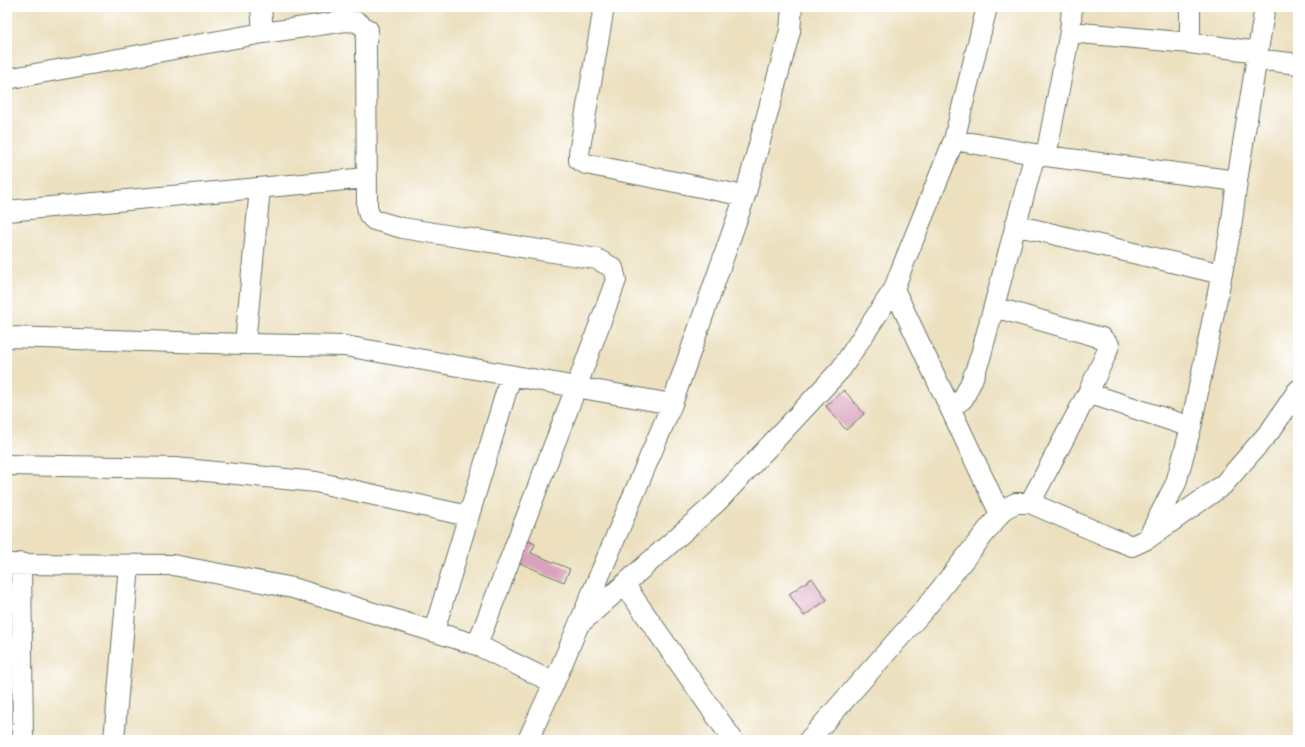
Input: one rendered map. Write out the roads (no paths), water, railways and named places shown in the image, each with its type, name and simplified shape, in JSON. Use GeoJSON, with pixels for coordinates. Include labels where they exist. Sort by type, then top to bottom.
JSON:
{"type":"FeatureCollection","features":[{"type":"Feature","properties":{"kind":"street"},"geometry":{"type":"LineString","coordinates":[[604,7],[579,160],[586,164],[745,196]]}},
{"type":"Feature","properties":{"kind":"street"},"geometry":{"type":"LineString","coordinates":[[528,740],[554,683],[672,404],[745,196],[790,31],[792,7]]}},
{"type":"Feature","properties":{"kind":"street"},"geometry":{"type":"LineString","coordinates":[[578,625],[718,501],[841,369],[894,289],[954,140],[987,7]]}},
{"type":"Feature","properties":{"kind":"street"},"geometry":{"type":"LineString","coordinates":[[950,408],[963,399],[980,358],[1015,225],[1040,155],[1070,32],[1072,7]]}},
{"type":"Feature","properties":{"kind":"street"},"geometry":{"type":"LineString","coordinates":[[1190,7],[1190,43]]}},
{"type":"Feature","properties":{"kind":"street"},"geometry":{"type":"LineString","coordinates":[[1147,539],[1176,483],[1191,427],[1231,228],[1237,181],[1265,7]]}},
{"type":"Feature","properties":{"kind":"street"},"geometry":{"type":"LineString","coordinates":[[7,79],[262,20],[357,22],[368,30],[366,41],[367,206],[369,216],[374,220],[402,228],[597,259],[613,268],[616,280],[477,645]]}},
{"type":"Feature","properties":{"kind":"street"},"geometry":{"type":"LineString","coordinates":[[1070,32],[1190,43],[1298,64]]}},
{"type":"Feature","properties":{"kind":"street"},"geometry":{"type":"LineString","coordinates":[[954,140],[1040,155],[1237,181]]}},
{"type":"Feature","properties":{"kind":"street"},"geometry":{"type":"LineString","coordinates":[[7,211],[367,178]]}},
{"type":"Feature","properties":{"kind":"street"},"geometry":{"type":"LineString","coordinates":[[245,344],[260,188]]}},
{"type":"Feature","properties":{"kind":"street"},"geometry":{"type":"LineString","coordinates":[[1015,225],[1222,274]]}},
{"type":"Feature","properties":{"kind":"street"},"geometry":{"type":"LineString","coordinates":[[894,289],[1000,514]]}},
{"type":"Feature","properties":{"kind":"street"},"geometry":{"type":"LineString","coordinates":[[994,307],[1102,338],[1109,345],[1088,392],[1030,503]]}},
{"type":"Feature","properties":{"kind":"street"},"geometry":{"type":"LineString","coordinates":[[7,337],[345,346],[672,404]]}},
{"type":"Feature","properties":{"kind":"street"},"geometry":{"type":"LineString","coordinates":[[434,631],[511,376]]}},
{"type":"Feature","properties":{"kind":"street"},"geometry":{"type":"LineString","coordinates":[[810,740],[924,610],[1004,509],[1016,502],[1030,503],[1132,546],[1147,539],[1223,485],[1271,430],[1298,390]]}},
{"type":"Feature","properties":{"kind":"street"},"geometry":{"type":"LineString","coordinates":[[1088,392],[1191,427]]}},
{"type":"Feature","properties":{"kind":"street"},"geometry":{"type":"LineString","coordinates":[[7,465],[175,468],[316,482],[468,516]]}},
{"type":"Feature","properties":{"kind":"street"},"geometry":{"type":"LineString","coordinates":[[23,740],[14,564],[174,565],[302,591],[477,645],[554,683]]}},
{"type":"Feature","properties":{"kind":"street"},"geometry":{"type":"LineString","coordinates":[[114,740],[128,565]]}},
{"type":"Feature","properties":{"kind":"street"},"geometry":{"type":"LineString","coordinates":[[624,584],[733,740]]}}]}
